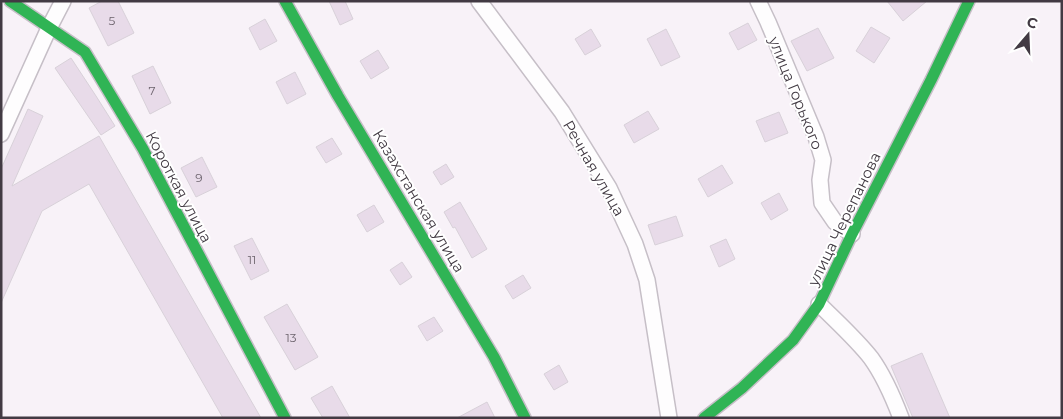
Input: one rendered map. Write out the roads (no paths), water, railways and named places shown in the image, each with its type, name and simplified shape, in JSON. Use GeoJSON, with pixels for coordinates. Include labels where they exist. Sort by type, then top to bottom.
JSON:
{"type":"FeatureCollection","features":[{"type":"Feature","properties":{"kind":"street","name":"Короткая улица"},"geometry":{"type":"LineString","coordinates":[[10,1],[84,52],[143,149],[285,418]]}},
{"type":"Feature","properties":{"kind":"street"},"geometry":{"type":"LineString","coordinates":[[1,134],[63,1]]}},
{"type":"Feature","properties":{"kind":"street","name":"Казахстанская улица"},"geometry":{"type":"LineString","coordinates":[[285,1],[338,96],[494,357],[525,418]]}},
{"type":"Feature","properties":{"kind":"street","name":"Речная улица"},"geometry":{"type":"LineString","coordinates":[[479,1],[562,112],[609,188],[635,244],[647,280],[669,418]]}},
{"type":"Feature","properties":{"kind":"street","name":"улица Горького"},"geometry":{"type":"LineString","coordinates":[[758,1],[816,136],[823,160],[820,180],[822,203],[836,222],[852,234]]}},
{"type":"Feature","properties":{"kind":"street","name":"улица Черепанова"},"geometry":{"type":"LineString","coordinates":[[704,418],[742,388],[793,340],[819,304],[852,234],[932,80],[969,1]]}},
{"type":"Feature","properties":{"kind":"street"},"geometry":{"type":"LineString","coordinates":[[819,304],[871,359],[892,394],[901,418]]}}]}
